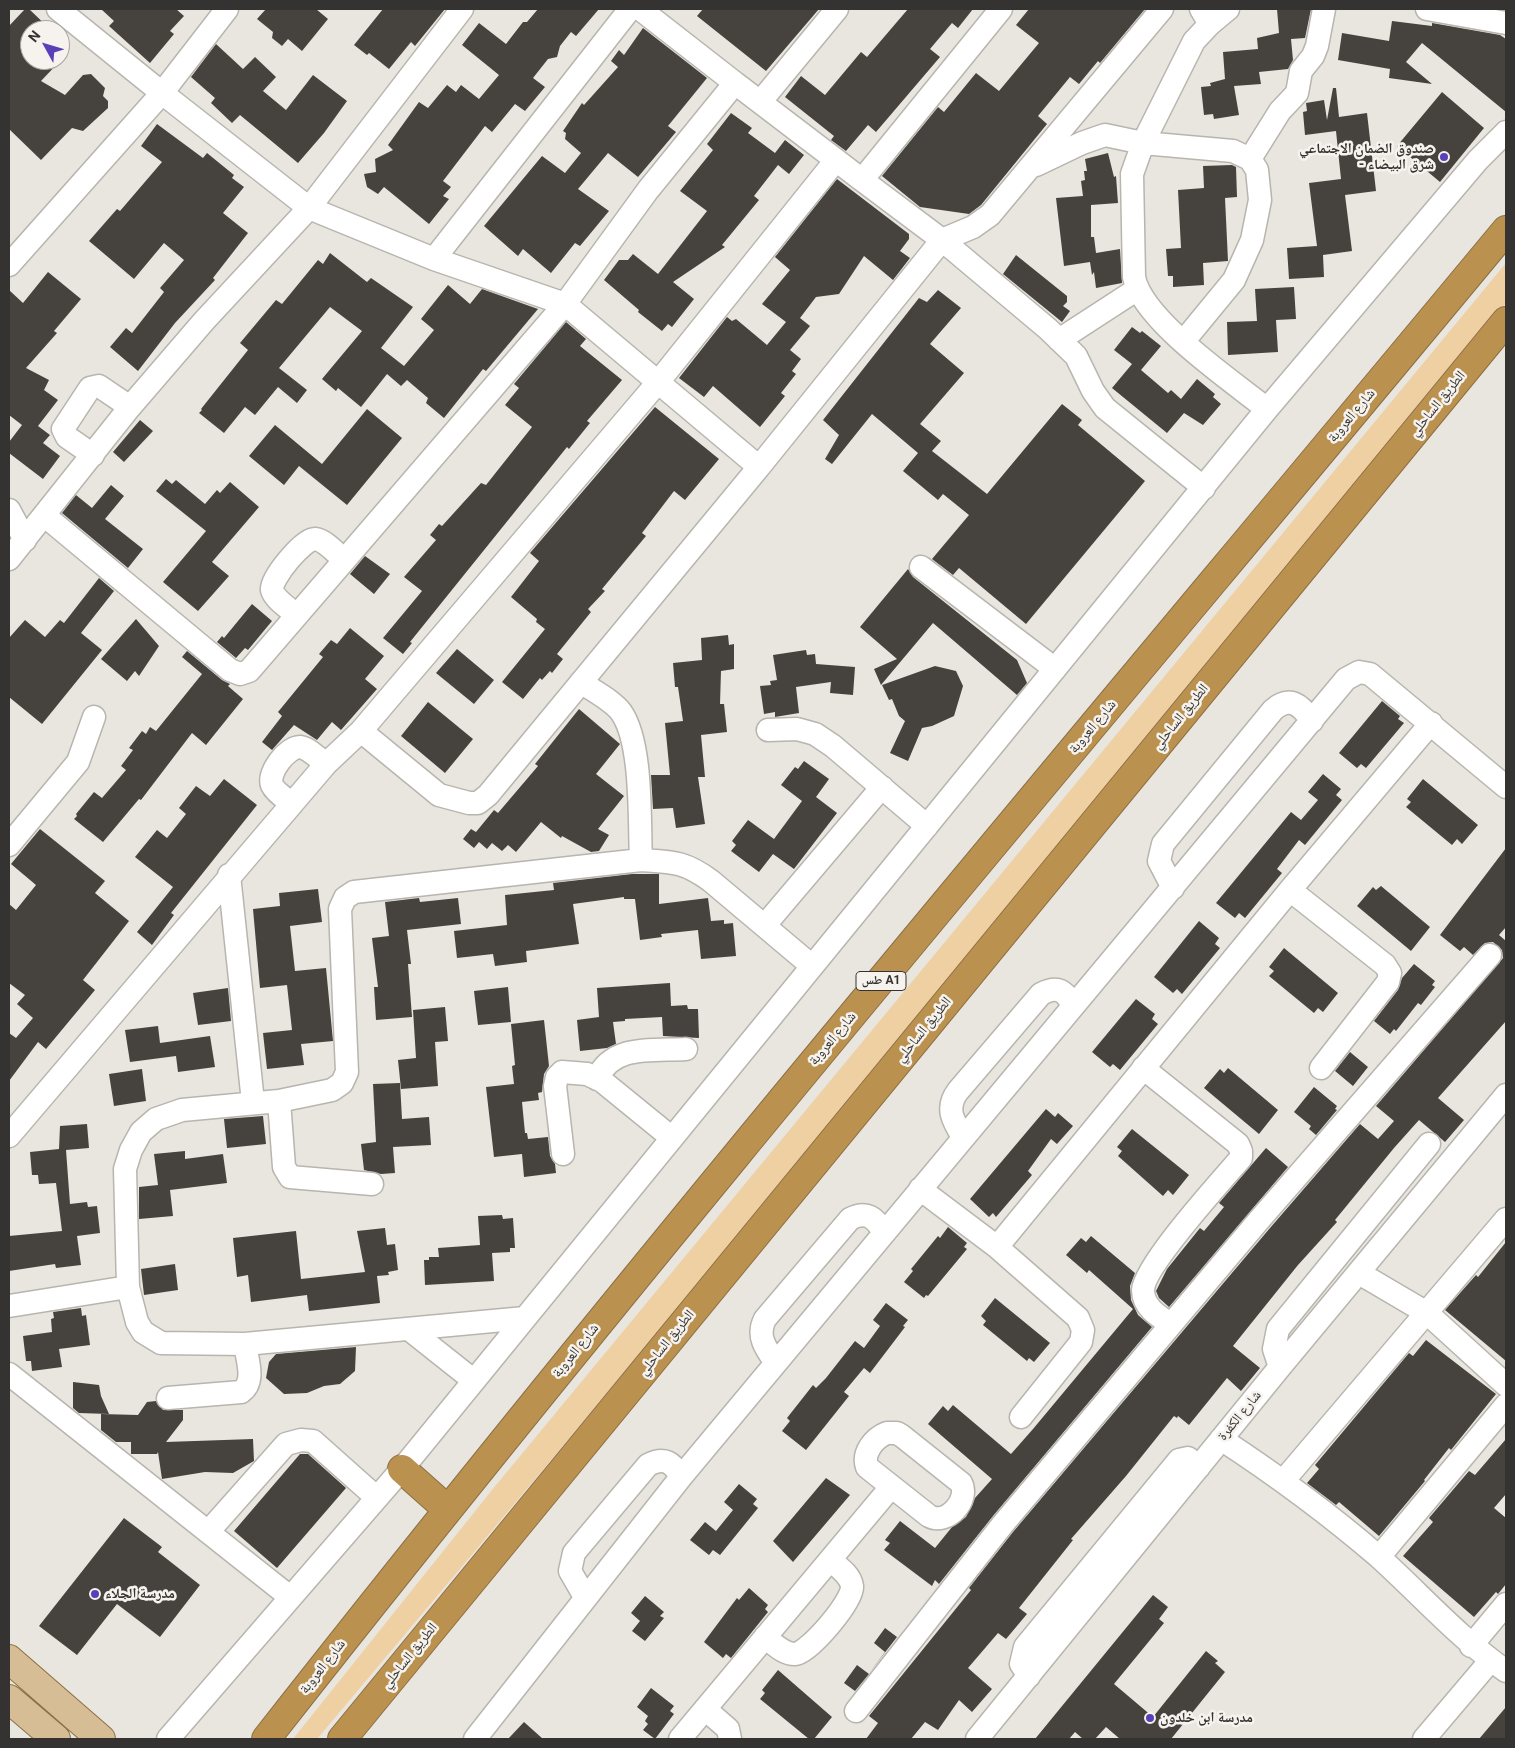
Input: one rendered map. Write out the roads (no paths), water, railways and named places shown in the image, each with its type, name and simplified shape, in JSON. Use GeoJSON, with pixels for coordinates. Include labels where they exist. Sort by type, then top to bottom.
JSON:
{"type":"FeatureCollection","features":[{"type":"Feature","properties":{"kind":"highway","name":"شارع العروبة"},"geometry":{"type":"LineString","coordinates":[[266,1739],[447,1509],[847,1022],[1506,230]]}},
{"type":"Feature","properties":{"kind":"highway","name":"الطريق الساحلي"},"geometry":{"type":"LineString","coordinates":[[342,1739],[1506,321]]}},
{"type":"Feature","properties":{"kind":"highway"},"geometry":{"type":"LineString","coordinates":[[402,1469],[447,1509]]}},
{"type":"Feature","properties":{"kind":"main road"},"geometry":{"type":"LineString","coordinates":[[9,1659],[101,1739]]}},
{"type":"Feature","properties":{"kind":"main road"},"geometry":{"type":"LineString","coordinates":[[9,1699],[56,1739]]}},
{"type":"Feature","properties":{"kind":"street"},"geometry":{"type":"LineString","coordinates":[[58,9],[162,94],[309,208],[434,259],[566,304],[759,467]]}},
{"type":"Feature","properties":{"kind":"street"},"geometry":{"type":"LineString","coordinates":[[9,560],[130,407],[204,321],[309,208],[462,9]]}},
{"type":"Feature","properties":{"kind":"street"},"geometry":{"type":"LineString","coordinates":[[434,259],[630,9]]}},
{"type":"Feature","properties":{"kind":"street"},"geometry":{"type":"LineString","coordinates":[[761,101],[837,9]]}},
{"type":"Feature","properties":{"kind":"street"},"geometry":{"type":"LineString","coordinates":[[862,180],[1001,9]]}},
{"type":"Feature","properties":{"kind":"street"},"geometry":{"type":"LineString","coordinates":[[361,731],[439,795],[469,803],[478,802],[488,796],[759,467],[942,240],[973,227],[990,215],[1162,9]]}},
{"type":"Feature","properties":{"kind":"street"},"geometry":{"type":"LineString","coordinates":[[1228,9],[1206,16],[1143,143],[1132,174],[1134,277],[1136,290],[1183,342],[1267,409]]}},
{"type":"Feature","properties":{"kind":"street"},"geometry":{"type":"LineString","coordinates":[[1250,160],[1280,111],[1297,93],[1301,71],[1313,56],[1317,46],[1324,9]]}},
{"type":"Feature","properties":{"kind":"street"},"geometry":{"type":"LineString","coordinates":[[1426,9],[1506,22]]}},
{"type":"Feature","properties":{"kind":"street"},"geometry":{"type":"LineString","coordinates":[[9,265],[162,94],[219,11]]}},
{"type":"Feature","properties":{"kind":"street"},"geometry":{"type":"LineString","coordinates":[[655,13],[735,83],[942,240],[1059,340],[1076,356],[1093,391],[1105,408],[1204,488]]}},
{"type":"Feature","properties":{"kind":"street"},"geometry":{"type":"LineString","coordinates":[[45,516],[230,670],[240,674],[249,671],[566,304],[648,190],[735,83]]}},
{"type":"Feature","properties":{"kind":"street"},"geometry":{"type":"LineString","coordinates":[[168,1739],[402,1469],[1267,409],[1478,160],[1506,132]]}},
{"type":"Feature","properties":{"kind":"street"},"geometry":{"type":"LineString","coordinates":[[1029,168],[1095,137],[1105,135],[1143,143],[1233,151],[1250,160],[1257,170],[1260,200],[1252,240],[1234,280],[1183,342]]}},
{"type":"Feature","properties":{"kind":"street"},"geometry":{"type":"LineString","coordinates":[[9,1136],[230,875],[326,764],[361,731],[659,381],[836,160]]}},
{"type":"Feature","properties":{"kind":"street"},"geometry":{"type":"LineString","coordinates":[[1059,340],[1136,290]]}},
{"type":"Feature","properties":{"kind":"street"},"geometry":{"type":"LineString","coordinates":[[93,455],[67,437],[63,429],[90,388],[99,386],[130,407]]}},
{"type":"Feature","properties":{"kind":"street"},"geometry":{"type":"LineString","coordinates":[[9,510],[25,540]]}},
{"type":"Feature","properties":{"kind":"street"},"geometry":{"type":"LineString","coordinates":[[296,615],[275,596],[272,587],[275,578],[304,543],[313,539],[321,540],[343,560]]}},
{"type":"Feature","properties":{"kind":"street"},"geometry":{"type":"LineString","coordinates":[[921,567],[1056,669]]}},
{"type":"Feature","properties":{"kind":"street"},"geometry":{"type":"LineString","coordinates":[[475,1739],[681,1477],[1346,679],[1359,672],[1370,674],[1506,787]]}},
{"type":"Feature","properties":{"kind":"street"},"geometry":{"type":"LineString","coordinates":[[581,682],[621,711],[630,731],[636,763],[640,860]]}},
{"type":"Feature","properties":{"kind":"street"},"geometry":{"type":"LineString","coordinates":[[1173,888],[1159,861],[1163,844],[1272,710],[1286,703],[1297,704],[1302,706],[1312,721]]}},
{"type":"Feature","properties":{"kind":"street"},"geometry":{"type":"LineString","coordinates":[[9,845],[78,762],[94,717]]}},
{"type":"Feature","properties":{"kind":"street"},"geometry":{"type":"LineString","coordinates":[[997,1247],[1142,1068],[1431,723]]}},
{"type":"Feature","properties":{"kind":"street"},"geometry":{"type":"LineString","coordinates":[[768,730],[797,729],[815,734],[928,826]]}},
{"type":"Feature","properties":{"kind":"street"},"geometry":{"type":"LineString","coordinates":[[292,804],[274,788],[271,780],[272,772],[289,752],[296,748],[305,748],[326,764]]}},
{"type":"Feature","properties":{"kind":"street"},"geometry":{"type":"LineString","coordinates":[[765,925],[882,787]]}},
{"type":"Feature","properties":{"kind":"street"},"geometry":{"type":"LineString","coordinates":[[526,1318],[245,1344],[172,1344],[150,1338],[143,1332],[138,1322],[128,1287],[125,1169],[131,1150],[141,1132],[156,1119],[182,1110],[279,1101],[332,1090],[342,1084],[348,1072],[340,909],[345,898],[354,892],[640,860],[682,863],[696,869],[812,966]]}},
{"type":"Feature","properties":{"kind":"street"},"geometry":{"type":"LineString","coordinates":[[230,875],[253,1102]]}},
{"type":"Feature","properties":{"kind":"street"},"geometry":{"type":"LineString","coordinates":[[1290,890],[1385,966],[1390,973],[1388,982],[1321,1068]]}},
{"type":"Feature","properties":{"kind":"street"},"geometry":{"type":"LineString","coordinates":[[856,1711],[1003,1524],[1171,1324],[1392,1066],[1490,955]]}},
{"type":"Feature","properties":{"kind":"street"},"geometry":{"type":"LineString","coordinates":[[963,1137],[950,1113],[952,1101],[958,1091],[1042,994],[1051,990],[1062,991],[1067,994],[1074,1005]]}},
{"type":"Feature","properties":{"kind":"street"},"geometry":{"type":"LineString","coordinates":[[597,1079],[606,1063],[623,1053],[686,1049]]}},
{"type":"Feature","properties":{"kind":"street"},"geometry":{"type":"LineString","coordinates":[[1142,1068],[1238,1144],[1242,1151],[1241,1158],[1176,1237],[1146,1278],[1143,1290],[1146,1301],[1152,1311],[1171,1324]]}},
{"type":"Feature","properties":{"kind":"street"},"geometry":{"type":"LineString","coordinates":[[563,1154],[554,1086],[557,1077],[562,1072],[587,1074],[597,1079],[615,1090],[672,1138]]}},
{"type":"Feature","properties":{"kind":"street","name":"شارع الكفرة"},"geometry":{"type":"LineString","coordinates":[[977,1739],[1280,1367],[1506,1095]]}},
{"type":"Feature","properties":{"kind":"street"},"geometry":{"type":"LineString","coordinates":[[279,1101],[284,1167],[290,1177],[372,1184]]}},
{"type":"Feature","properties":{"kind":"street"},"geometry":{"type":"LineString","coordinates":[[1280,1367],[1274,1349],[1278,1329],[1429,1144]]}},
{"type":"Feature","properties":{"kind":"street"},"geometry":{"type":"LineString","coordinates":[[920,1189],[997,1247],[1078,1318],[1083,1330],[1081,1342],[1021,1417]]}},
{"type":"Feature","properties":{"kind":"street"},"geometry":{"type":"LineString","coordinates":[[776,1363],[761,1336],[765,1319],[850,1219],[860,1215],[870,1216],[875,1218],[884,1232]]}},
{"type":"Feature","properties":{"kind":"street"},"geometry":{"type":"LineString","coordinates":[[1284,1480],[1506,1219]]}},
{"type":"Feature","properties":{"kind":"street"},"geometry":{"type":"LineString","coordinates":[[1359,1273],[1427,1313],[1506,1385]]}},
{"type":"Feature","properties":{"kind":"street"},"geometry":{"type":"LineString","coordinates":[[9,1306],[128,1287]]}},
{"type":"Feature","properties":{"kind":"street"},"geometry":{"type":"LineString","coordinates":[[410,1330],[473,1380]]}},
{"type":"Feature","properties":{"kind":"street"},"geometry":{"type":"LineString","coordinates":[[168,1398],[241,1392],[247,1388],[250,1381],[245,1344]]}},
{"type":"Feature","properties":{"kind":"street"},"geometry":{"type":"LineString","coordinates":[[9,1374],[290,1597]]}},
{"type":"Feature","properties":{"kind":"street"},"geometry":{"type":"LineString","coordinates":[[1379,1558],[1506,1405]]}},
{"type":"Feature","properties":{"kind":"street"},"geometry":{"type":"LineString","coordinates":[[1221,1439],[1284,1480],[1379,1558],[1471,1646],[1499,1666],[1424,1739]]}},
{"type":"Feature","properties":{"kind":"street"},"geometry":{"type":"LineString","coordinates":[[208,1532],[286,1444],[301,1440],[314,1441],[377,1498]]}},
{"type":"Feature","properties":{"kind":"street"},"geometry":{"type":"LineString","coordinates":[[585,1597],[570,1571],[574,1554],[648,1464],[658,1461],[669,1462],[674,1464],[681,1477]]}},
{"type":"Feature","properties":{"kind":"street"},"geometry":{"type":"LineString","coordinates":[[680,1739],[891,1487]]}},
{"type":"Feature","properties":{"kind":"street"},"geometry":{"type":"LineString","coordinates":[[765,1637],[789,1653],[796,1654],[809,1648],[850,1596],[852,1585],[850,1579],[830,1560]]}},
{"type":"Feature","properties":{"kind":"street"},"geometry":{"type":"LineString","coordinates":[[1471,1646],[1506,1604]]}},
{"type":"Feature","properties":{"kind":"street"},"geometry":{"type":"LineString","coordinates":[[705,1709],[728,1730],[730,1739]]}},
{"type":"Feature","properties":{"kind":"place","name":"صندوق الضمان الاجتماعي - شرق البيضاء"},"geometry":{"type":"Point","coordinates":[1444,157]}},
{"type":"Feature","properties":{"kind":"place","name":"مدرسة الجلاء"},"geometry":{"type":"Point","coordinates":[95,1594]}},
{"type":"Feature","properties":{"kind":"place","name":"مدرسة ابن خلدون"},"geometry":{"type":"Point","coordinates":[1150,1718]}}]}
